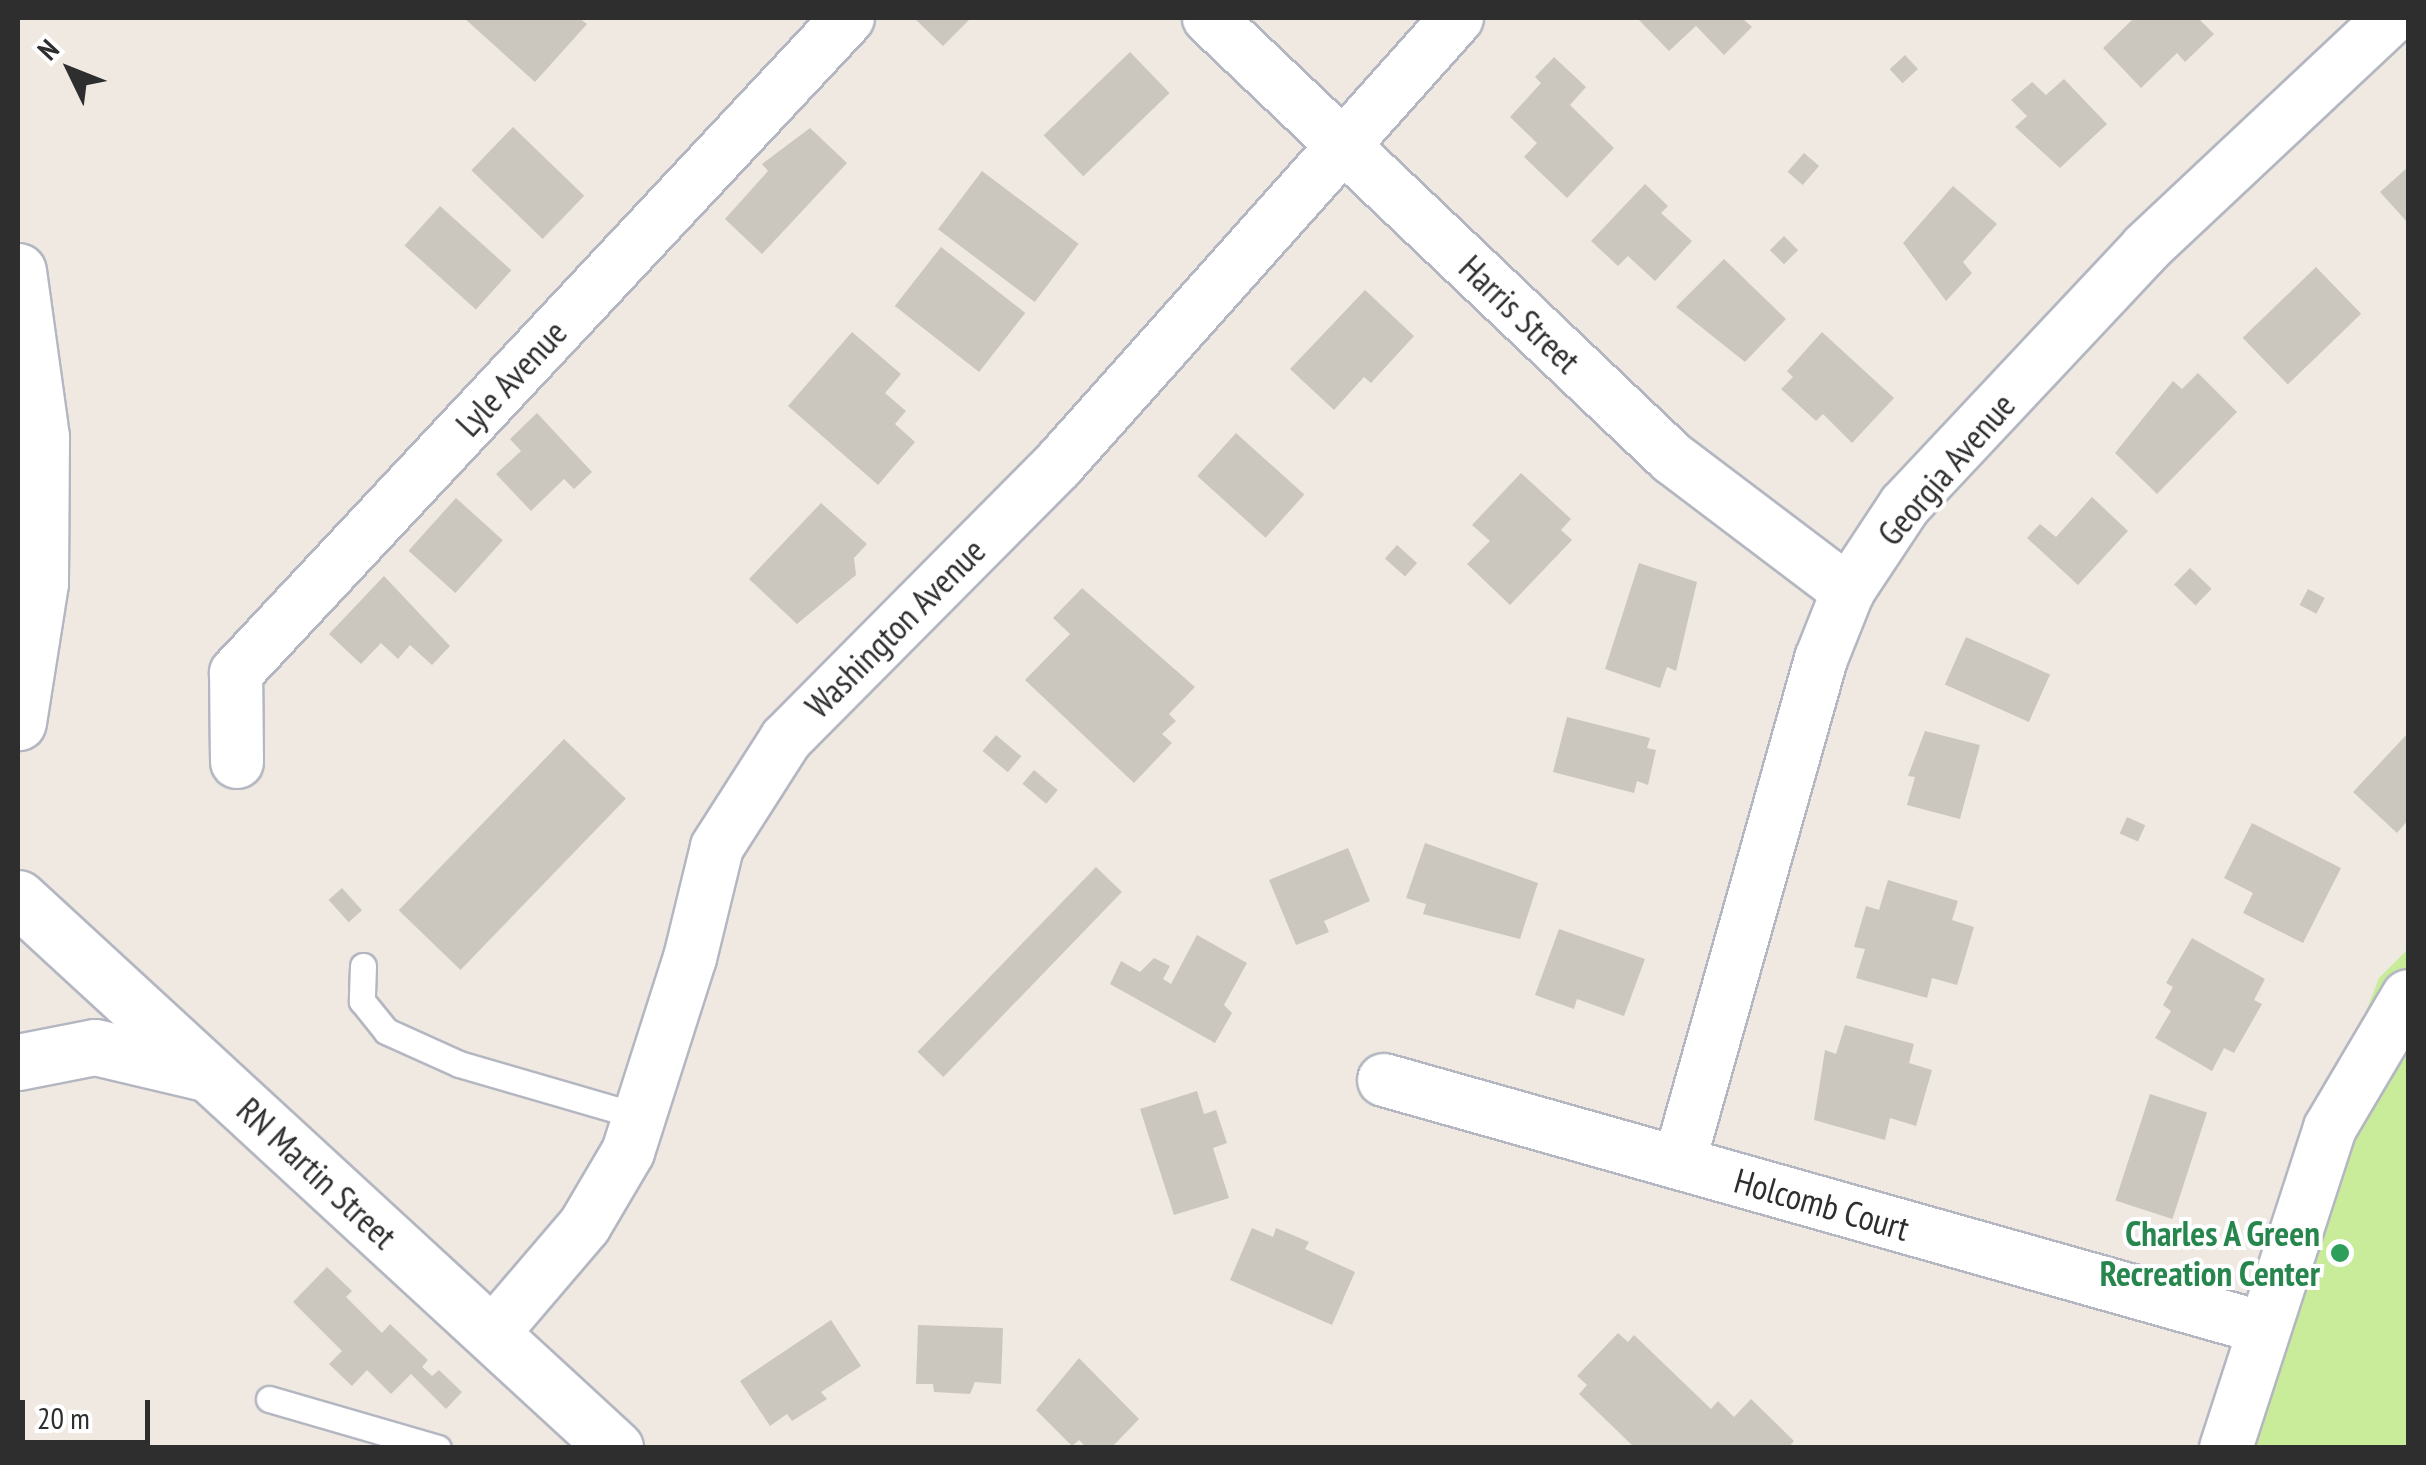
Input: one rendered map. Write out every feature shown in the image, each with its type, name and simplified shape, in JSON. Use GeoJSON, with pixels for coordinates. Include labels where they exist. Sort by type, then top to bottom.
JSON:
{"type":"FeatureCollection","features":[{"type":"Feature","properties":{"kind":"street","name":"Lyle Avenue"},"geometry":{"type":"LineString","coordinates":[[236,762],[236,672],[848,18]]}},
{"type":"Feature","properties":{"kind":"street","name":"Harris Street"},"geometry":{"type":"LineString","coordinates":[[1209,18],[1672,458],[1848,592]]}},
{"type":"Feature","properties":{"kind":"street","name":"Washington Avenue"},"geometry":{"type":"LineString","coordinates":[[492,1334],[585,1225],[640,1117],[717,847],[786,739],[1058,464],[1457,18]]}},
{"type":"Feature","properties":{"kind":"street","name":"Georgia Avenue"},"geometry":{"type":"LineString","coordinates":[[1678,1163],[1820,660],[1848,592],[1905,505],[2132,262],[2391,18]]}},
{"type":"Feature","properties":{"kind":"street"},"geometry":{"type":"LineString","coordinates":[[18,271],[42,437],[18,722]]}},
{"type":"Feature","properties":{"kind":"street","name":"RN Martin Street"},"geometry":{"type":"LineString","coordinates":[[18,898],[616,1448]]}},
{"type":"Feature","properties":{"kind":"street"},"geometry":{"type":"LineString","coordinates":[[2226,1448],[2260,1327],[2330,1128],[2408,996]]}},
{"type":"Feature","properties":{"kind":"street"},"geometry":{"type":"LineString","coordinates":[[18,1062],[95,1048],[209,1074]]}},
{"type":"Feature","properties":{"kind":"street","name":"Holcomb Court"},"geometry":{"type":"LineString","coordinates":[[1384,1080],[2260,1327]]}},
{"type":"Feature","properties":{"kind":"lane"},"geometry":{"type":"LineString","coordinates":[[363,966],[362,1001],[386,1031],[414,1046],[640,1117]]}},
{"type":"Feature","properties":{"kind":"lane"},"geometry":{"type":"LineString","coordinates":[[269,1399],[438,1448]]}},
{"type":"Feature","properties":{"kind":"green space","name":"Charles A Green Recreation Center"},"geometry":{"type":"Polygon","coordinates":[[[2408,949],[2408,1447],[2206,1448],[2213,1407],[2379,978],[2408,949]]]}},
{"type":"Feature","properties":{"kind":"building"},"geometry":{"type":"Polygon","coordinates":[[[464,18],[579,18],[587,24],[535,82],[464,18]]]}},
{"type":"Feature","properties":{"kind":"building"},"geometry":{"type":"Polygon","coordinates":[[[914,18],[971,18],[943,46],[914,18]]]}},
{"type":"Feature","properties":{"kind":"building"},"geometry":{"type":"Polygon","coordinates":[[[1637,18],[1742,18],[1752,27],[1724,55],[1696,26],[1669,51],[1637,18]]]}},
{"type":"Feature","properties":{"kind":"building"},"geometry":{"type":"Polygon","coordinates":[[[2134,18],[2198,18],[2214,34],[2185,62],[2177,53],[2141,88],[2103,48],[2134,18]]]}},
{"type":"Feature","properties":{"kind":"building"},"geometry":{"type":"Polygon","coordinates":[[[1130,52],[1170,93],[1083,176],[1044,135],[1130,52]]]}},
{"type":"Feature","properties":{"kind":"building"},"geometry":{"type":"Polygon","coordinates":[[[1905,55],[1918,69],[1903,83],[1890,69],[1905,55]]]}},
{"type":"Feature","properties":{"kind":"building"},"geometry":{"type":"Polygon","coordinates":[[[1554,57],[1586,87],[1570,105],[1614,148],[1567,198],[1524,157],[1537,143],[1510,117],[1541,83],[1535,77],[1554,57]]]}},
{"type":"Feature","properties":{"kind":"building"},"geometry":{"type":"Polygon","coordinates":[[[2064,79],[2107,124],[2060,168],[2015,127],[2027,116],[2011,100],[2032,82],[2046,95],[2064,79]]]}},
{"type":"Feature","properties":{"kind":"building"},"geometry":{"type":"Polygon","coordinates":[[[513,127],[584,196],[543,239],[471,170],[513,127]]]}},
{"type":"Feature","properties":{"kind":"building"},"geometry":{"type":"Polygon","coordinates":[[[810,128],[847,163],[762,254],[725,219],[768,171],[762,164],[810,128]]]}},
{"type":"Feature","properties":{"kind":"building"},"geometry":{"type":"Polygon","coordinates":[[[1804,153],[1819,166],[1803,185],[1788,172],[1804,153]]]}},
{"type":"Feature","properties":{"kind":"building"},"geometry":{"type":"Polygon","coordinates":[[[2408,167],[2408,223],[2380,192],[2408,167]]]}},
{"type":"Feature","properties":{"kind":"building"},"geometry":{"type":"Polygon","coordinates":[[[982,171],[1079,244],[1035,302],[938,229],[982,171]]]}},
{"type":"Feature","properties":{"kind":"building"},"geometry":{"type":"Polygon","coordinates":[[[1645,184],[1668,206],[1661,213],[1692,241],[1655,281],[1628,256],[1618,266],[1591,241],[1645,184]]]}},
{"type":"Feature","properties":{"kind":"building"},"geometry":{"type":"Polygon","coordinates":[[[1953,186],[1997,224],[1963,262],[1972,273],[1946,301],[1903,243],[1953,186]]]}},
{"type":"Feature","properties":{"kind":"building"},"geometry":{"type":"Polygon","coordinates":[[[440,206],[511,270],[476,310],[405,245],[440,206]]]}},
{"type":"Feature","properties":{"kind":"building"},"geometry":{"type":"Polygon","coordinates":[[[1784,236],[1798,250],[1784,264],[1770,250],[1784,236]]]}},
{"type":"Feature","properties":{"kind":"building"},"geometry":{"type":"Polygon","coordinates":[[[941,247],[1025,313],[979,372],[895,306],[941,247]]]}},
{"type":"Feature","properties":{"kind":"building"},"geometry":{"type":"Polygon","coordinates":[[[1724,259],[1786,319],[1745,362],[1676,307],[1724,259]]]}},
{"type":"Feature","properties":{"kind":"building"},"geometry":{"type":"Polygon","coordinates":[[[2316,267],[2361,314],[2288,385],[2243,338],[2316,267]]]}},
{"type":"Feature","properties":{"kind":"building"},"geometry":{"type":"Polygon","coordinates":[[[1365,290],[1414,336],[1371,383],[1364,377],[1334,410],[1290,369],[1365,290]]]}},
{"type":"Feature","properties":{"kind":"building"},"geometry":{"type":"Polygon","coordinates":[[[852,332],[901,374],[885,393],[906,411],[895,424],[915,442],[878,485],[788,406],[852,332]]]}},
{"type":"Feature","properties":{"kind":"building"},"geometry":{"type":"Polygon","coordinates":[[[1822,332],[1894,398],[1852,443],[1823,414],[1816,421],[1781,389],[1793,377],[1787,371],[1822,332]]]}},
{"type":"Feature","properties":{"kind":"building"},"geometry":{"type":"Polygon","coordinates":[[[2198,373],[2237,412],[2157,494],[2115,453],[2173,381],[2182,389],[2198,373]]]}},
{"type":"Feature","properties":{"kind":"building"},"geometry":{"type":"Polygon","coordinates":[[[537,413],[592,472],[574,489],[564,479],[531,511],[496,474],[521,451],[510,439],[537,413]]]}},
{"type":"Feature","properties":{"kind":"building"},"geometry":{"type":"Polygon","coordinates":[[[1236,433],[1304,495],[1266,538],[1197,476],[1236,433]]]}},
{"type":"Feature","properties":{"kind":"building"},"geometry":{"type":"Polygon","coordinates":[[[1521,473],[1571,519],[1561,530],[1572,540],[1510,605],[1467,564],[1490,541],[1472,525],[1521,473]]]}},
{"type":"Feature","properties":{"kind":"building"},"geometry":{"type":"Polygon","coordinates":[[[2092,497],[2128,531],[2078,585],[2027,538],[2040,524],[2056,537],[2092,497]]]}},
{"type":"Feature","properties":{"kind":"building"},"geometry":{"type":"Polygon","coordinates":[[[456,498],[503,540],[455,593],[408,551],[456,498]]]}},
{"type":"Feature","properties":{"kind":"building"},"geometry":{"type":"Polygon","coordinates":[[[821,503],[867,544],[854,558],[856,575],[797,624],[749,579],[821,503]]]}},
{"type":"Feature","properties":{"kind":"building"},"geometry":{"type":"Polygon","coordinates":[[[1397,545],[1417,563],[1405,576],[1385,558],[1397,545]]]}},
{"type":"Feature","properties":{"kind":"building"},"geometry":{"type":"Polygon","coordinates":[[[1639,563],[1697,582],[1676,671],[1667,667],[1660,688],[1605,669],[1639,563]]]}},
{"type":"Feature","properties":{"kind":"building"},"geometry":{"type":"Polygon","coordinates":[[[2190,568],[2212,589],[2196,605],[2174,585],[2190,568]]]}},
{"type":"Feature","properties":{"kind":"building"},"geometry":{"type":"Polygon","coordinates":[[[384,576],[450,646],[432,665],[410,645],[398,659],[381,643],[361,664],[329,634],[384,576]]]}},
{"type":"Feature","properties":{"kind":"building"},"geometry":{"type":"Polygon","coordinates":[[[1082,588],[1195,687],[1169,714],[1176,721],[1162,734],[1172,743],[1134,783],[1025,680],[1070,634],[1053,618],[1082,588]]]}},
{"type":"Feature","properties":{"kind":"building"},"geometry":{"type":"Polygon","coordinates":[[[2308,589],[2325,598],[2316,614],[2300,605],[2308,589]]]}},
{"type":"Feature","properties":{"kind":"building"},"geometry":{"type":"Polygon","coordinates":[[[1966,637],[2050,674],[2029,722],[1945,685],[1966,637]]]}},
{"type":"Feature","properties":{"kind":"building"},"geometry":{"type":"Polygon","coordinates":[[[1567,717],[1650,738],[1647,748],[1656,750],[1648,785],[1637,781],[1634,793],[1553,772],[1567,717]]]}},
{"type":"Feature","properties":{"kind":"building"},"geometry":{"type":"Polygon","coordinates":[[[1925,731],[1980,745],[1960,819],[1907,805],[1915,777],[1908,776],[1925,731]]]}},
{"type":"Feature","properties":{"kind":"building"},"geometry":{"type":"Polygon","coordinates":[[[2408,733],[2408,820],[2397,833],[2353,792],[2408,733]]]}},
{"type":"Feature","properties":{"kind":"building"},"geometry":{"type":"Polygon","coordinates":[[[996,735],[1021,756],[1008,772],[983,751],[996,735]]]}},
{"type":"Feature","properties":{"kind":"building"},"geometry":{"type":"Polygon","coordinates":[[[564,739],[626,799],[461,970],[399,910],[564,739]]]}},
{"type":"Feature","properties":{"kind":"building"},"geometry":{"type":"Polygon","coordinates":[[[1034,770],[1058,790],[1046,804],[1022,784],[1034,770]]]}},
{"type":"Feature","properties":{"kind":"building"},"geometry":{"type":"Polygon","coordinates":[[[2127,817],[2145,825],[2138,842],[2120,833],[2127,817]]]}},
{"type":"Feature","properties":{"kind":"building"},"geometry":{"type":"Polygon","coordinates":[[[2252,823],[2341,868],[2303,943],[2243,913],[2253,893],[2224,878],[2252,823]]]}},
{"type":"Feature","properties":{"kind":"building"},"geometry":{"type":"Polygon","coordinates":[[[1425,843],[1538,883],[1520,939],[1423,914],[1426,904],[1406,898],[1425,843]]]}},
{"type":"Feature","properties":{"kind":"building"},"geometry":{"type":"Polygon","coordinates":[[[1348,848],[1370,901],[1324,921],[1329,932],[1296,945],[1269,880],[1348,848]]]}},
{"type":"Feature","properties":{"kind":"building"},"geometry":{"type":"Polygon","coordinates":[[[1096,867],[1122,892],[943,1077],[917,1052],[1096,867]]]}},
{"type":"Feature","properties":{"kind":"building"},"geometry":{"type":"Polygon","coordinates":[[[1888,880],[1958,901],[1952,920],[1974,927],[1957,985],[1932,978],[1927,998],[1856,978],[1865,949],[1854,947],[1866,906],[1879,910],[1888,880]]]}},
{"type":"Feature","properties":{"kind":"building"},"geometry":{"type":"Polygon","coordinates":[[[342,888],[362,910],[349,922],[329,900],[342,888]]]}},
{"type":"Feature","properties":{"kind":"building"},"geometry":{"type":"Polygon","coordinates":[[[1559,929],[1645,959],[1624,1016],[1577,999],[1574,1009],[1535,995],[1559,929]]]}},
{"type":"Feature","properties":{"kind":"building"},"geometry":{"type":"Polygon","coordinates":[[[1197,935],[1247,963],[1224,1005],[1232,1013],[1215,1043],[1110,984],[1121,961],[1140,972],[1154,958],[1170,966],[1163,979],[1171,984],[1197,935]]]}},
{"type":"Feature","properties":{"kind":"building"},"geometry":{"type":"Polygon","coordinates":[[[2192,938],[2265,979],[2254,1000],[2262,1004],[2234,1053],[2224,1048],[2212,1071],[2155,1038],[2171,1011],[2163,1005],[2173,987],[2166,983],[2192,938]]]}},
{"type":"Feature","properties":{"kind":"building"},"geometry":{"type":"Polygon","coordinates":[[[1845,1025],[1914,1044],[1909,1063],[1932,1070],[1916,1126],[1890,1118],[1885,1140],[1814,1120],[1825,1050],[1836,1054],[1845,1025]]]}},
{"type":"Feature","properties":{"kind":"building"},"geometry":{"type":"Polygon","coordinates":[[[1197,1091],[1204,1114],[1216,1110],[1227,1143],[1213,1148],[1229,1198],[1174,1215],[1140,1109],[1197,1091]]]}},
{"type":"Feature","properties":{"kind":"building"},"geometry":{"type":"Polygon","coordinates":[[[2150,1094],[2207,1113],[2172,1219],[2115,1201],[2150,1094]]]}},
{"type":"Feature","properties":{"kind":"building"},"geometry":{"type":"Polygon","coordinates":[[[1252,1228],[1273,1237],[1276,1228],[1309,1242],[1305,1249],[1355,1272],[1332,1325],[1230,1280],[1252,1228]]]}},
{"type":"Feature","properties":{"kind":"building"},"geometry":{"type":"Polygon","coordinates":[[[327,1267],[352,1291],[346,1297],[382,1333],[390,1324],[428,1360],[422,1367],[432,1376],[439,1370],[462,1392],[446,1409],[411,1374],[391,1394],[367,1370],[352,1386],[329,1364],[342,1351],[293,1302],[327,1267]]]}},
{"type":"Feature","properties":{"kind":"building"},"geometry":{"type":"Polygon","coordinates":[[[831,1320],[861,1366],[821,1392],[827,1399],[792,1421],[787,1414],[770,1426],[740,1381],[831,1320]]]}},
{"type":"Feature","properties":{"kind":"building"},"geometry":{"type":"Polygon","coordinates":[[[918,1325],[1003,1328],[1001,1384],[975,1382],[970,1394],[934,1392],[933,1384],[916,1384],[918,1325]]]}},
{"type":"Feature","properties":{"kind":"building"},"geometry":{"type":"Polygon","coordinates":[[[1618,1333],[1628,1342],[1634,1335],[1711,1409],[1718,1401],[1734,1417],[1751,1399],[1794,1441],[1788,1448],[1635,1448],[1579,1394],[1587,1385],[1577,1376],[1618,1333]]]}},
{"type":"Feature","properties":{"kind":"building"},"geometry":{"type":"Polygon","coordinates":[[[1079,1358],[1139,1419],[1111,1448],[1087,1448],[1079,1440],[1072,1446],[1036,1410],[1079,1358]]]}},
{"type":"Feature","properties":{"kind":"place","name":"Charles A Green Recreation Center"},"geometry":{"type":"Point","coordinates":[2340,1253]}}]}
